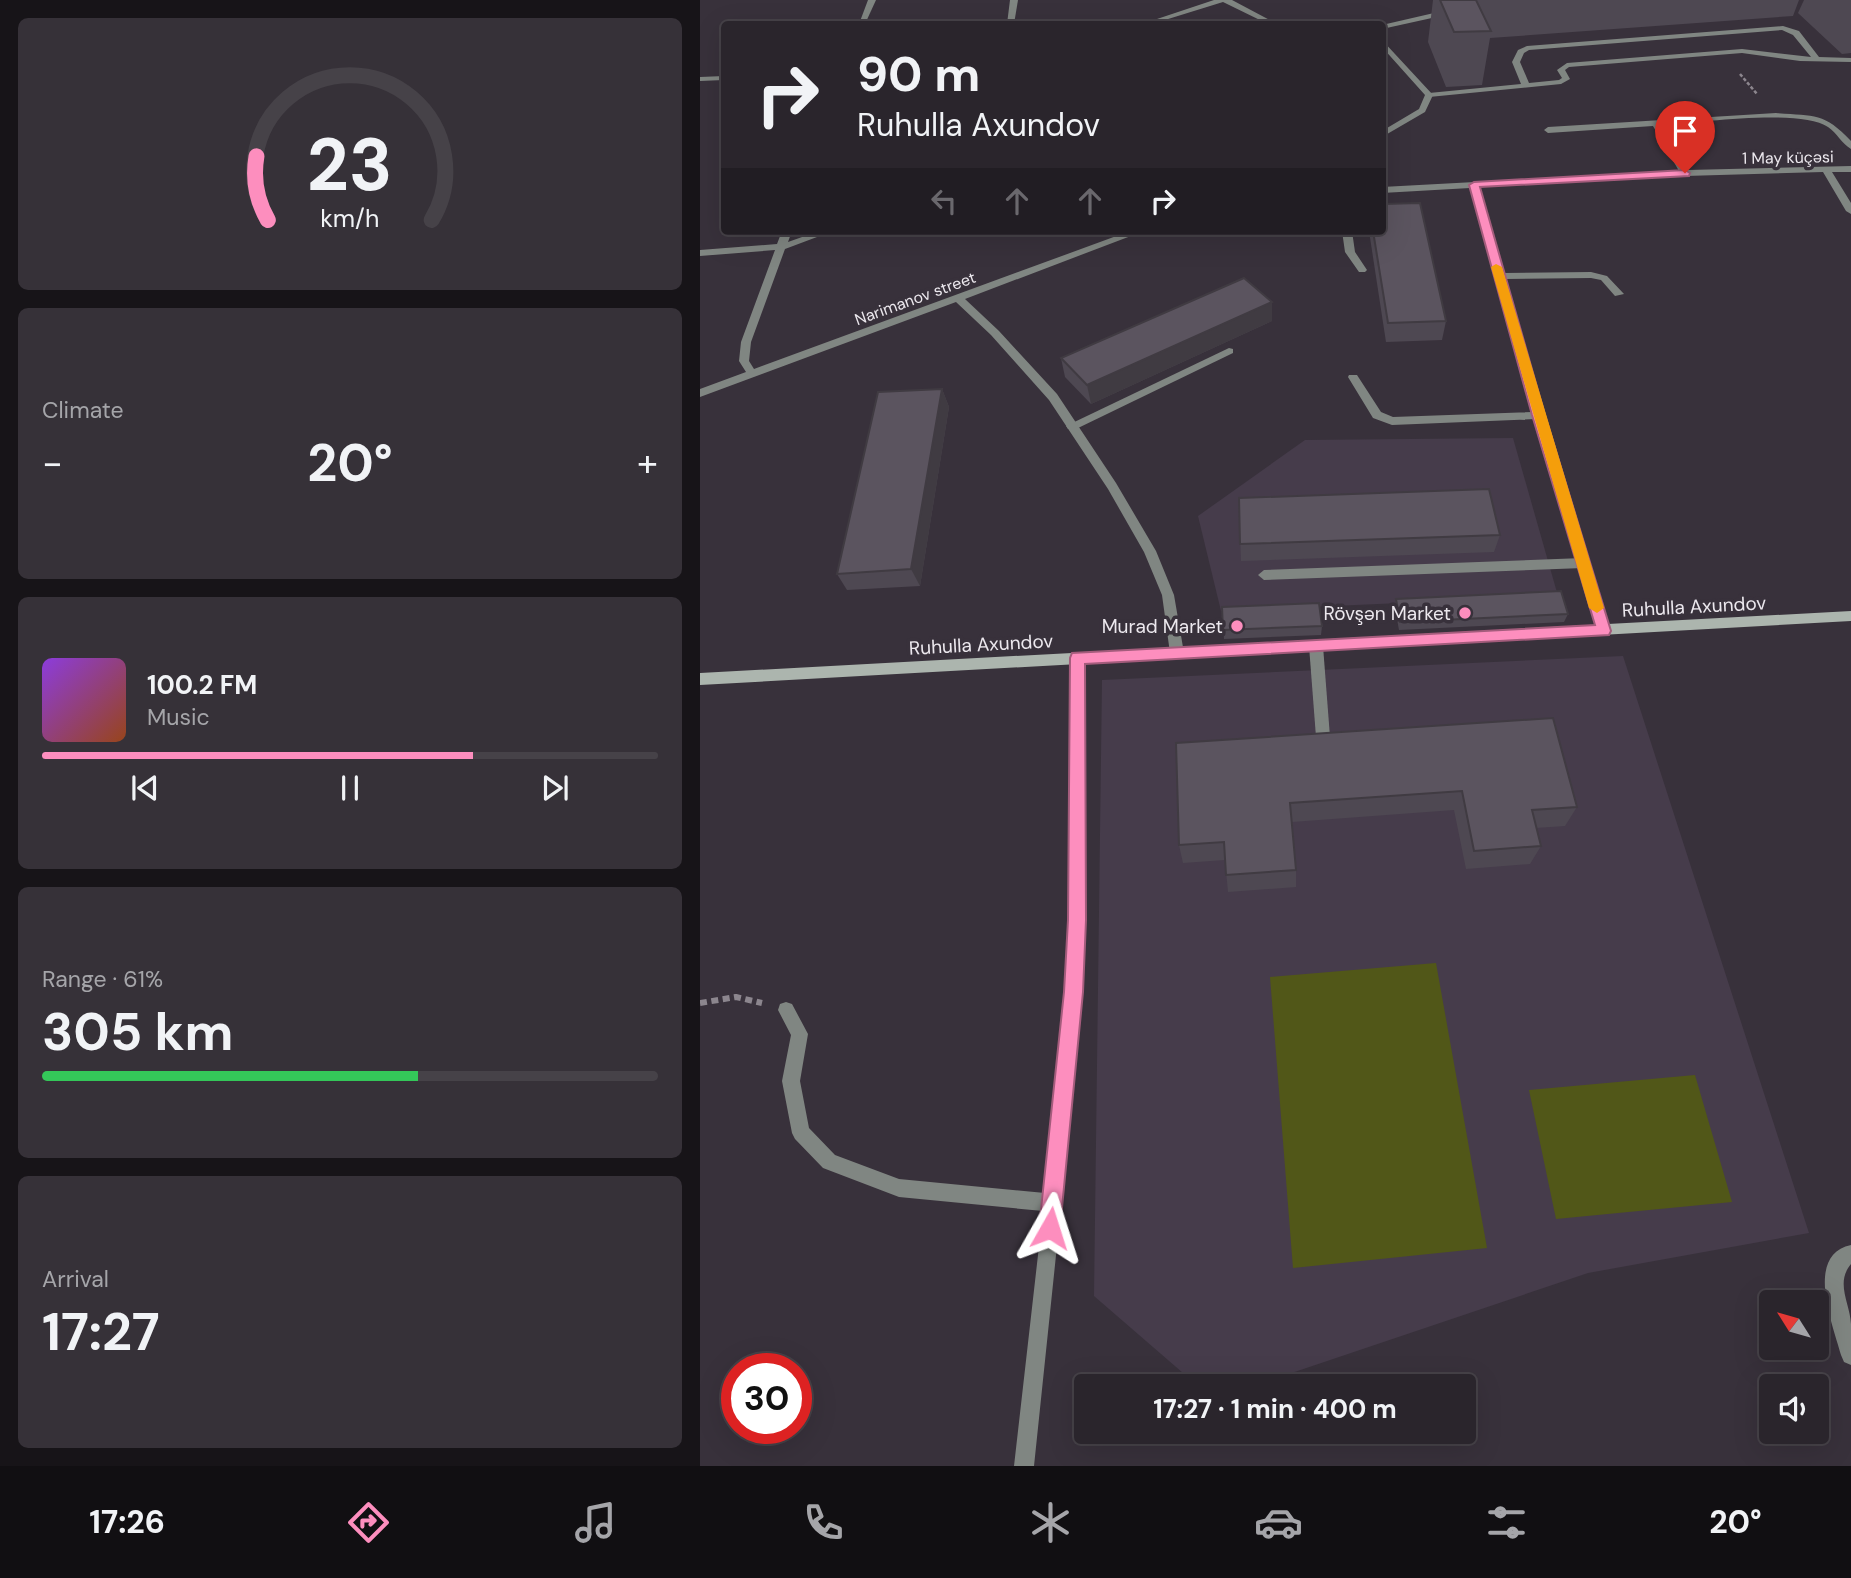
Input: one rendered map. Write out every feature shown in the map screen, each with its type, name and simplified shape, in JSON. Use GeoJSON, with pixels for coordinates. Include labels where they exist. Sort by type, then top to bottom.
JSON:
{"type":"FeatureCollection","features":[{"type":"Feature","properties":{"kind":"street"},"geometry":{"type":"LineString","coordinates":[[863,21],[872,0]]}},
{"type":"Feature","properties":{"kind":"street"},"geometry":{"type":"LineString","coordinates":[[1011,21],[1014,0]]}},
{"type":"Feature","properties":{"kind":"street"},"geometry":{"type":"LineString","coordinates":[[1156,21],[1224,0],[1267,21]]}},
{"type":"Feature","properties":{"kind":"street"},"geometry":{"type":"LineString","coordinates":[[1386,26],[1461,9]]}},
{"type":"Feature","properties":{"kind":"street"},"geometry":{"type":"LineString","coordinates":[[1526,86],[1516,62],[1521,52],[1527,48],[1783,28],[1796,33],[1817,60]]}},
{"type":"Feature","properties":{"kind":"street"},"geometry":{"type":"LineString","coordinates":[[1386,47],[1429,95]]}},
{"type":"Feature","properties":{"kind":"street"},"geometry":{"type":"LineString","coordinates":[[1429,95],[1561,82],[1566,79],[1561,70],[1567,65],[1720,52],[1762,52],[1817,60],[1851,60]]}},
{"type":"Feature","properties":{"kind":"street"},"geometry":{"type":"LineString","coordinates":[[700,79],[721,78]]}},
{"type":"Feature","properties":{"kind":"street"},"geometry":{"type":"LineString","coordinates":[[1386,132],[1422,110],[1429,95]]}},
{"type":"Feature","properties":{"kind":"street"},"geometry":{"type":"LineString","coordinates":[[1548,131],[1776,116],[1816,119],[1831,125],[1851,146]]}},
{"type":"Feature","properties":{"kind":"street"},"geometry":{"type":"LineString","coordinates":[[1656,122],[1685,173]]}},
{"type":"Feature","properties":{"kind":"street","name":"1 May küçəsi"},"geometry":{"type":"LineString","coordinates":[[1386,190],[1685,173],[1851,169]]}},
{"type":"Feature","properties":{"kind":"street"},"geometry":{"type":"LineString","coordinates":[[1827,171],[1851,211]]}},
{"type":"Feature","properties":{"kind":"street"},"geometry":{"type":"LineString","coordinates":[[1474,185],[1604,631]]}},
{"type":"Feature","properties":{"kind":"street"},"geometry":{"type":"LineString","coordinates":[[753,375],[744,361],[746,342],[786,235]]}},
{"type":"Feature","properties":{"kind":"street"},"geometry":{"type":"LineString","coordinates":[[700,253],[781,247],[816,235]]}},
{"type":"Feature","properties":{"kind":"street","name":"Narimanov street"},"geometry":{"type":"LineString","coordinates":[[700,393],[1128,235]]}},
{"type":"Feature","properties":{"kind":"street"},"geometry":{"type":"LineString","coordinates":[[1348,235],[1350,252],[1362,270]]}},
{"type":"Feature","properties":{"kind":"street"},"geometry":{"type":"LineString","coordinates":[[1499,276],[1591,275],[1604,278],[1619,294]]}},
{"type":"Feature","properties":{"kind":"street"},"geometry":{"type":"LineString","coordinates":[[959,299],[1053,397],[1150,551],[1168,596],[1177,653]]}},
{"type":"Feature","properties":{"kind":"street"},"geometry":{"type":"LineString","coordinates":[[1072,426],[1229,351]]}},
{"type":"Feature","properties":{"kind":"street"},"geometry":{"type":"LineString","coordinates":[[1353,377],[1377,415],[1392,421],[1539,415]]}},
{"type":"Feature","properties":{"kind":"street"},"geometry":{"type":"LineString","coordinates":[[1265,575],[1583,563]]}},
{"type":"Feature","properties":{"kind":"street","name":"Ruhulla Axundov"},"geometry":{"type":"LineString","coordinates":[[700,679],[1851,616]]}},
{"type":"Feature","properties":{"kind":"street"},"geometry":{"type":"LineString","coordinates":[[1316,646],[1324,737]]}},
{"type":"Feature","properties":{"kind":"street"},"geometry":{"type":"LineString","coordinates":[[1024,1466],[1073,1016],[1077,934],[1077,658]]}},
{"type":"Feature","properties":{"kind":"street"},"geometry":{"type":"LineString","coordinates":[[786,1010],[800,1034],[791,1082],[801,1132],[829,1162],[899,1188],[1053,1203]]}},
{"type":"Feature","properties":{"kind":"street"},"geometry":{"type":"LineString","coordinates":[[1851,1254],[1846,1255],[1835,1268],[1834,1295],[1851,1355]]}},
{"type":"Feature","properties":{"kind":"path"},"geometry":{"type":"LineString","coordinates":[[1720,52],[1776,116]]}},
{"type":"Feature","properties":{"kind":"path"},"geometry":{"type":"LineString","coordinates":[[700,1003],[736,997],[786,1010]]}},
{"type":"Feature","properties":{"kind":"shaded area"},"geometry":{"type":"Polygon","coordinates":[[[1513,438],[1558,596],[1221,611],[1198,516],[1305,440],[1513,438]]]}},
{"type":"Feature","properties":{"kind":"shaded area"},"geometry":{"type":"Polygon","coordinates":[[[1623,656],[1809,1233],[1588,1273],[1289,1374],[1184,1374],[1094,1296],[1102,680],[1623,656]]]}},
{"type":"Feature","properties":{"kind":"green space"},"geometry":{"type":"Polygon","coordinates":[[[1436,963],[1487,1248],[1293,1268],[1270,977],[1436,963]]]}},
{"type":"Feature","properties":{"kind":"green space"},"geometry":{"type":"Polygon","coordinates":[[[1695,1075],[1732,1202],[1556,1219],[1529,1090],[1695,1075]]]}},
{"type":"Feature","properties":{"kind":"building"},"geometry":{"type":"Polygon","coordinates":[[[1440,0],[1476,0],[1491,31],[1454,32],[1440,0]]]}},
{"type":"Feature","properties":{"kind":"building"},"geometry":{"type":"Polygon","coordinates":[[[1420,203],[1446,321],[1388,323],[1374,235],[1386,235],[1386,204],[1420,203]]]}},
{"type":"Feature","properties":{"kind":"building"},"geometry":{"type":"Polygon","coordinates":[[[1244,278],[1272,302],[1087,385],[1061,358],[1244,278]]]}},
{"type":"Feature","properties":{"kind":"building"},"geometry":{"type":"Polygon","coordinates":[[[942,389],[911,569],[837,574],[878,392],[942,389]]]}},
{"type":"Feature","properties":{"kind":"building"},"geometry":{"type":"Polygon","coordinates":[[[1489,489],[1500,535],[1240,544],[1239,498],[1489,489]]]}},
{"type":"Feature","properties":{"kind":"building"},"geometry":{"type":"Polygon","coordinates":[[[1561,591],[1568,614],[1400,622],[1396,599],[1561,591]]]}},
{"type":"Feature","properties":{"kind":"building"},"geometry":{"type":"Polygon","coordinates":[[[1319,603],[1322,626],[1223,630],[1222,607],[1319,603]]]}},
{"type":"Feature","properties":{"kind":"building"},"geometry":{"type":"Polygon","coordinates":[[[1553,718],[1577,807],[1532,810],[1541,846],[1474,851],[1462,791],[1290,803],[1296,870],[1226,875],[1224,842],[1179,845],[1176,743],[1553,718]]]}},
{"type":"Feature","properties":{"kind":"slow traffic"},"geometry":{"type":"LineString","coordinates":[[1496,267],[1597,608]]}},
{"type":"Feature","properties":{"kind":"place","name":"Rövşən Market"},"geometry":{"type":"Point","coordinates":[1465,613]}},
{"type":"Feature","properties":{"kind":"place","name":"Murad Market"},"geometry":{"type":"Point","coordinates":[1237,626]}},
{"type":"Feature","properties":{"kind":"route"},"geometry":{"type":"LineString","coordinates":[[1050,1228],[1073,1016],[1077,920],[1077,658],[1604,631],[1474,185],[1685,173]]}}]}
